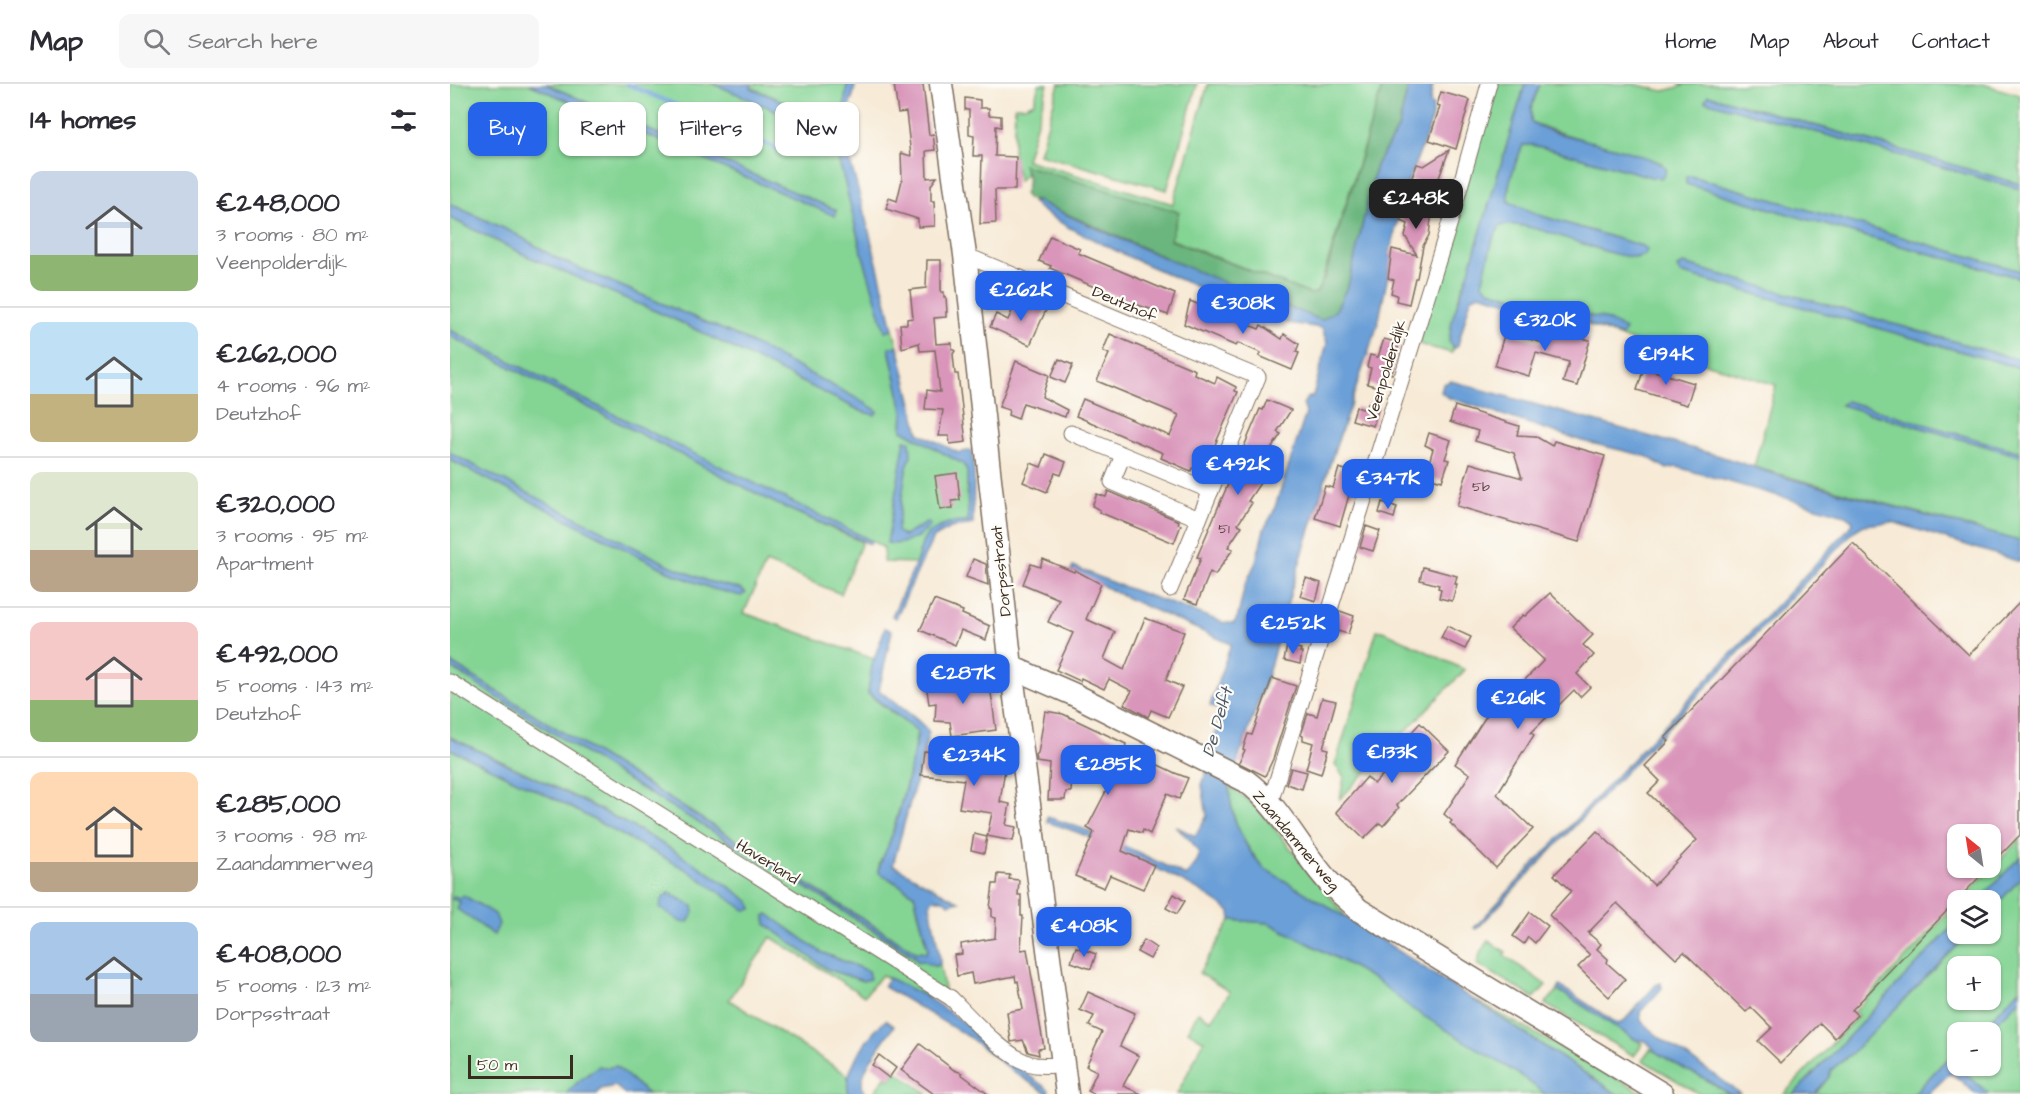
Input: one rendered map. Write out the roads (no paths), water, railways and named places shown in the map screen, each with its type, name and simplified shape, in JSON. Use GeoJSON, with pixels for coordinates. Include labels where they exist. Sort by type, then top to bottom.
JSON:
{"type":"FeatureCollection","features":[{"type":"Feature","properties":{"kind":"street","name":"Dorpsstraat"},"geometry":{"type":"LineString","coordinates":[[941,84],[965,255],[1011,667],[1067,1094]]}},
{"type":"Feature","properties":{"kind":"street","name":"Veenpolderdijk"},"geometry":{"type":"LineString","coordinates":[[1270,803],[1450,222],[1489,84]]}},
{"type":"Feature","properties":{"kind":"street","name":"Deutzhof"},"geometry":{"type":"LineString","coordinates":[[965,255],[1258,377],[1170,589]]}},
{"type":"Feature","properties":{"kind":"street"},"geometry":{"type":"LineString","coordinates":[[1071,433],[1211,491]]}},
{"type":"Feature","properties":{"kind":"street"},"geometry":{"type":"LineString","coordinates":[[1123,455],[1112,482],[1200,519]]}},
{"type":"Feature","properties":{"kind":"street","name":"Zaandammerweg"},"geometry":{"type":"LineString","coordinates":[[1011,667],[1073,694],[1246,781],[1270,803],[1328,881],[1359,910],[1662,1094]]}},
{"type":"Feature","properties":{"kind":"street","name":"Haverland"},"geometry":{"type":"LineString","coordinates":[[450,682],[951,998],[1017,1057],[1033,1065],[1063,1065]]}},
{"type":"Feature","properties":{"kind":"water"},"geometry":{"type":"Polygon","coordinates":[[[529,84],[546,84],[586,102],[571,102],[529,84]]]}},
{"type":"Feature","properties":{"kind":"water"},"geometry":{"type":"Polygon","coordinates":[[[714,84],[752,84],[751,88],[785,102],[775,102],[775,110],[763,105],[763,102],[756,102],[714,84]]]}},
{"type":"Feature","properties":{"kind":"water"},"geometry":{"type":"Polygon","coordinates":[[[847,84],[855,84],[851,102],[845,102],[847,84]]]}},
{"type":"Feature","properties":{"kind":"water"},"geometry":{"type":"Polygon","coordinates":[[[1409,84],[1433,84],[1430,125],[1403,200],[1389,255],[1392,256],[1378,324],[1331,461],[1268,674],[1229,786],[1232,809],[1244,841],[1265,869],[1359,925],[1617,1094],[1545,1094],[1520,1075],[1412,1009],[1380,983],[1344,962],[1269,923],[1231,920],[1230,912],[1188,885],[1105,844],[1047,822],[1047,817],[1083,829],[1186,876],[1197,862],[1199,853],[1192,842],[1175,826],[1195,836],[1207,816],[1202,785],[1208,752],[1223,712],[1210,705],[1231,644],[1129,599],[1071,570],[1073,566],[1225,623],[1234,623],[1238,616],[1245,585],[1256,562],[1264,529],[1273,513],[1306,413],[1303,404],[1307,398],[1313,396],[1327,343],[1322,328],[1288,323],[1222,298],[1068,227],[1032,202],[1037,201],[1178,264],[1322,320],[1336,310],[1349,283],[1376,165],[1398,129],[1409,84]]]}},
{"type":"Feature","properties":{"kind":"water"},"geometry":{"type":"Polygon","coordinates":[[[1525,84],[1540,84],[1531,108],[1531,122],[1557,133],[1647,157],[1666,168],[1661,178],[1651,177],[1554,150],[1523,145],[1510,181],[1509,202],[1542,216],[1642,246],[1647,250],[1645,255],[1633,257],[1617,255],[1534,228],[1515,225],[1500,226],[1493,239],[1482,283],[1489,290],[1571,313],[1603,318],[1625,329],[1622,336],[1578,321],[1479,294],[1471,298],[1458,345],[1454,349],[1449,341],[1452,319],[1468,274],[1525,84]]]}},
{"type":"Feature","properties":{"kind":"water"},"geometry":{"type":"Polygon","coordinates":[[[1708,95],[2020,184],[2020,189],[1705,101],[1708,95]]]}},
{"type":"Feature","properties":{"kind":"water"},"geometry":{"type":"Polygon","coordinates":[[[646,129],[658,134],[658,140],[646,134],[646,129]]]}},
{"type":"Feature","properties":{"kind":"water"},"geometry":{"type":"Polygon","coordinates":[[[696,156],[710,156],[836,210],[835,216],[696,156]]]}},
{"type":"Feature","properties":{"kind":"water"},"geometry":{"type":"Polygon","coordinates":[[[837,156],[848,156],[893,329],[885,331],[860,246],[837,156]]]}},
{"type":"Feature","properties":{"kind":"water"},"geometry":{"type":"Polygon","coordinates":[[[1691,176],[2020,271],[2020,278],[1856,234],[1686,184],[1686,177],[1691,176]]]}},
{"type":"Feature","properties":{"kind":"water"},"geometry":{"type":"Polygon","coordinates":[[[450,204],[514,233],[558,259],[740,337],[878,411],[875,415],[863,412],[676,320],[527,256],[450,218],[450,204]]]}},
{"type":"Feature","properties":{"kind":"water"},"geometry":{"type":"Polygon","coordinates":[[[1684,264],[2020,360],[2020,368],[1680,273],[1677,267],[1684,264]]]}},
{"type":"Feature","properties":{"kind":"water"},"geometry":{"type":"Polygon","coordinates":[[[450,330],[571,393],[872,541],[870,544],[777,504],[450,336],[450,330]]]}},
{"type":"Feature","properties":{"kind":"water"},"geometry":{"type":"Polygon","coordinates":[[[898,346],[919,433],[959,453],[972,450],[974,473],[973,524],[950,528],[933,538],[896,618],[892,616],[928,533],[948,523],[968,522],[967,471],[963,464],[902,430],[903,411],[889,348],[898,346]]]}},
{"type":"Feature","properties":{"kind":"water"},"geometry":{"type":"Polygon","coordinates":[[[1451,381],[1720,456],[1781,476],[2020,541],[2020,562],[1893,522],[1864,525],[1854,531],[1477,929],[1474,928],[1853,524],[1852,520],[1845,515],[1677,467],[1667,469],[1646,456],[1582,441],[1447,397],[1441,392],[1443,384],[1451,381]]]}},
{"type":"Feature","properties":{"kind":"water"},"geometry":{"type":"Polygon","coordinates":[[[1846,401],[2020,452],[2020,456],[1841,405],[1846,401]]]}},
{"type":"Feature","properties":{"kind":"water"},"geometry":{"type":"Polygon","coordinates":[[[905,440],[910,441],[911,456],[906,471],[897,531],[904,536],[928,522],[930,525],[922,534],[911,540],[893,544],[887,543],[905,440]]]}},
{"type":"Feature","properties":{"kind":"water"},"geometry":{"type":"Polygon","coordinates":[[[450,453],[669,565],[707,581],[740,589],[746,593],[741,596],[713,589],[676,575],[450,460],[450,453]]]}},
{"type":"Feature","properties":{"kind":"water"},"geometry":{"type":"Polygon","coordinates":[[[885,628],[892,631],[879,690],[918,720],[929,732],[893,865],[959,901],[949,904],[942,899],[933,899],[930,905],[940,958],[940,965],[934,966],[922,961],[918,962],[914,956],[823,898],[619,775],[450,667],[450,662],[917,953],[921,951],[926,953],[928,949],[914,894],[878,872],[899,813],[917,737],[917,731],[868,693],[872,665],[885,628]]]}},
{"type":"Feature","properties":{"kind":"water"},"geometry":{"type":"Polygon","coordinates":[[[450,737],[642,832],[715,877],[750,902],[752,909],[745,910],[687,870],[557,800],[450,749],[450,737]]]}},
{"type":"Feature","properties":{"kind":"water"},"geometry":{"type":"Polygon","coordinates":[[[2020,857],[2020,879],[2001,900],[2001,890],[1989,890],[2020,857]]]}},
{"type":"Feature","properties":{"kind":"water"},"geometry":{"type":"Polygon","coordinates":[[[669,893],[693,906],[694,912],[688,922],[681,922],[660,908],[661,900],[669,893]]]}},
{"type":"Feature","properties":{"kind":"water"},"geometry":{"type":"Polygon","coordinates":[[[463,895],[495,914],[499,924],[494,935],[457,909],[460,902],[452,899],[454,896],[459,898],[463,895]]]}},
{"type":"Feature","properties":{"kind":"water"},"geometry":{"type":"Polygon","coordinates":[[[768,914],[821,952],[868,971],[870,979],[863,981],[827,969],[766,924],[765,916],[768,914]]]}},
{"type":"Feature","properties":{"kind":"water"},"geometry":{"type":"Polygon","coordinates":[[[1947,933],[1947,944],[1959,944],[1852,1053],[1831,1070],[1829,1077],[1815,1094],[1794,1094],[1947,933]]]}},
{"type":"Feature","properties":{"kind":"water"},"geometry":{"type":"Polygon","coordinates":[[[889,978],[925,996],[962,1021],[994,1050],[1049,1090],[1048,1094],[1012,1071],[969,1037],[883,986],[889,978]]]}},
{"type":"Feature","properties":{"kind":"water"},"geometry":{"type":"Polygon","coordinates":[[[1661,983],[1662,988],[1640,1012],[1641,1021],[1664,1041],[1716,1075],[1740,1094],[1729,1094],[1686,1070],[1657,1053],[1646,1041],[1636,1040],[1558,990],[1560,986],[1618,1024],[1623,1022],[1656,985],[1661,983]]]}},
{"type":"Feature","properties":{"kind":"water"},"geometry":{"type":"Polygon","coordinates":[[[2020,989],[2020,1000],[1997,1022],[1988,1022],[2020,989]]]}},
{"type":"Feature","properties":{"kind":"water"},"geometry":{"type":"Polygon","coordinates":[[[886,1020],[894,1026],[865,1071],[862,1080],[867,1094],[849,1094],[849,1075],[858,1054],[872,1034],[886,1020]]]}},
{"type":"Feature","properties":{"kind":"water"},"geometry":{"type":"Polygon","coordinates":[[[1947,1060],[1947,1076],[1928,1094],[1914,1094],[1947,1060]]]}},
{"type":"Feature","properties":{"kind":"water"},"geometry":{"type":"Polygon","coordinates":[[[599,1066],[607,1068],[616,1066],[648,1094],[625,1094],[615,1086],[601,1089],[597,1094],[566,1094],[599,1066]]]}},
{"type":"Feature","properties":{"kind":"water"},"geometry":{"type":"Polygon","coordinates":[[[1955,1076],[1968,1076],[1989,1094],[1976,1094],[1955,1076]]]}},
{"type":"Feature","properties":{"kind":"waterway"},"geometry":{"type":"LineString","coordinates":[[627,84],[775,148]]}},
{"type":"Feature","properties":{"kind":"water label","name":"De Delft"},"geometry":{"type":"Point","coordinates":[1217,722]}}]}
